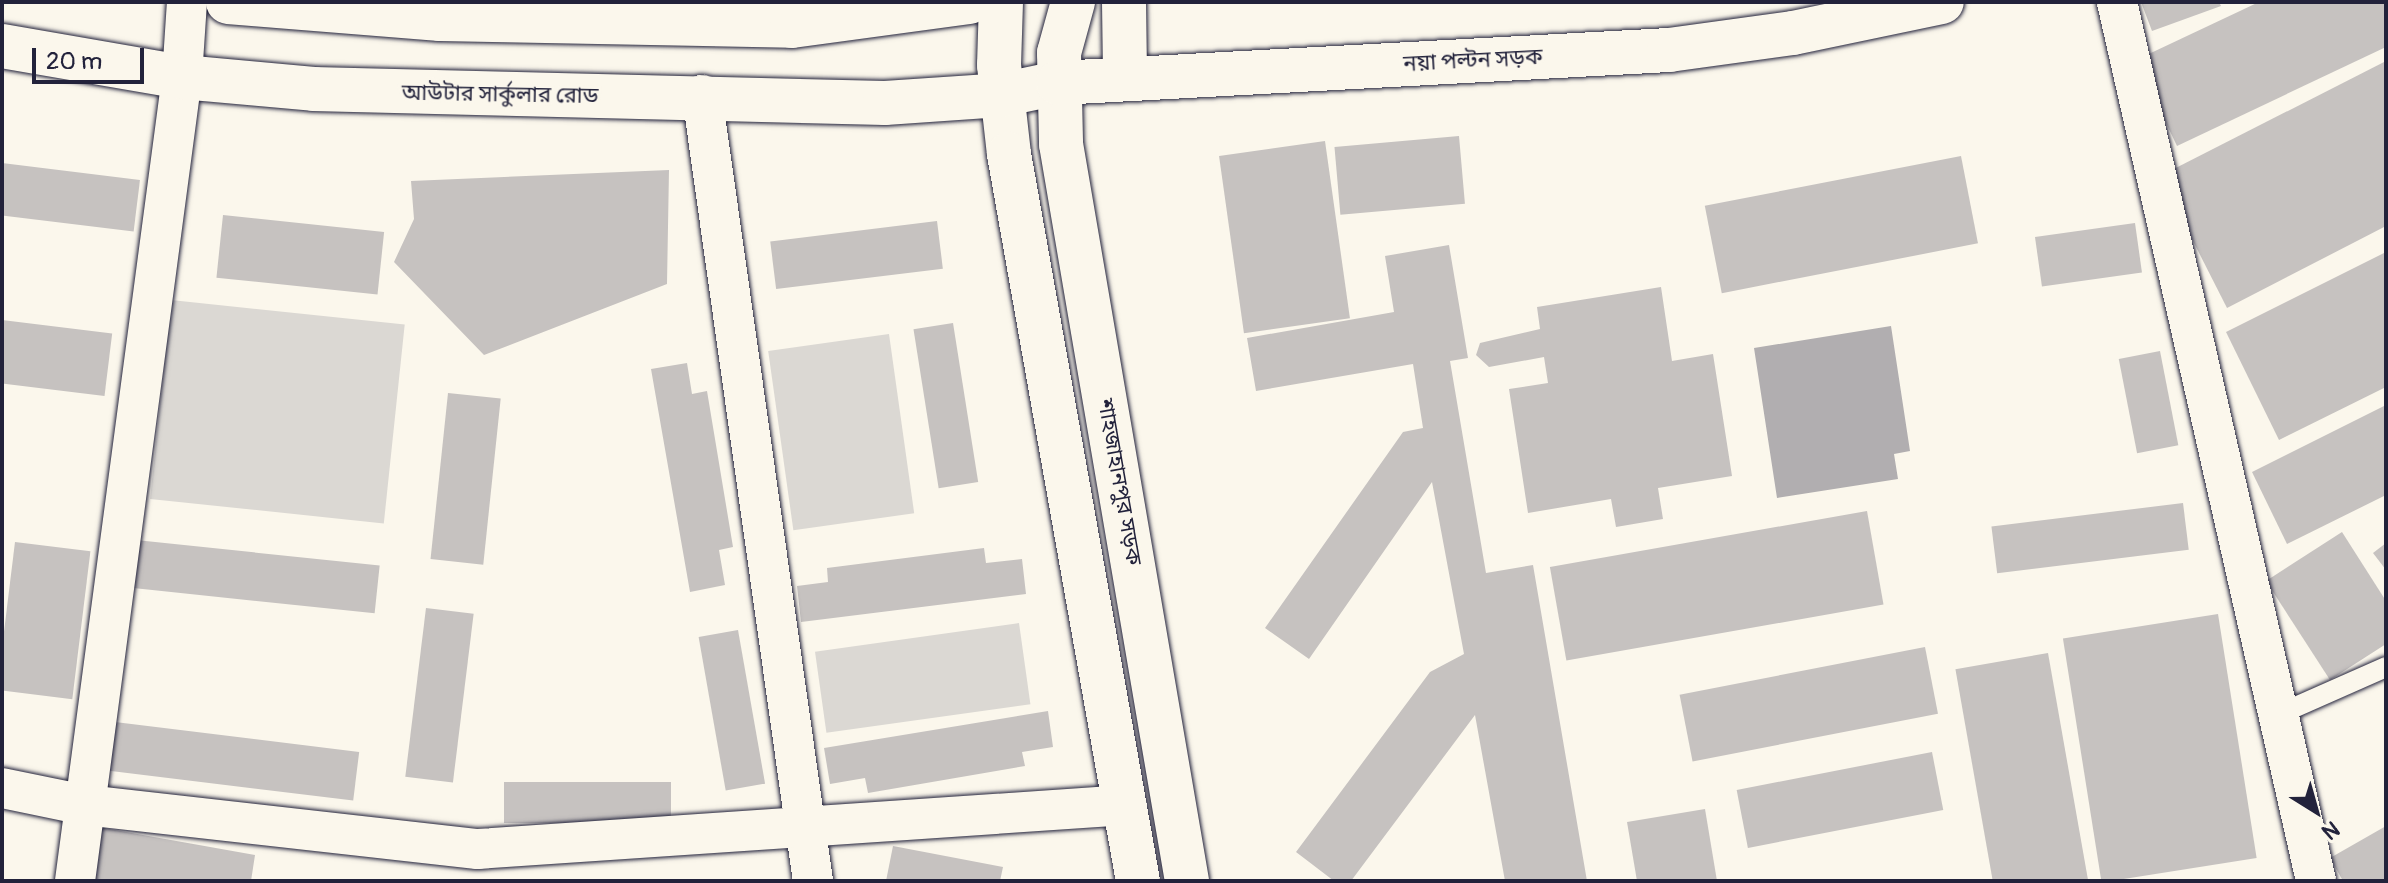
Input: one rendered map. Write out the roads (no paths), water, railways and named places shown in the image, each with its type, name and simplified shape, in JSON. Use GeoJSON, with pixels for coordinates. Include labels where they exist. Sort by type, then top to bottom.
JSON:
{"type":"FeatureCollection","features":[{"type":"Feature","properties":{"kind":"main road"},"geometry":{"type":"LineString","coordinates":[[228,2],[306,12],[670,26],[846,22],[971,2],[992,95],[1007,137],[1138,881]]}},
{"type":"Feature","properties":{"kind":"main road"},"geometry":{"type":"LineString","coordinates":[[992,95],[1001,2]]}},
{"type":"Feature","properties":{"kind":"main road","name":"শাহজাহানপুর সড়ক"},"geometry":{"type":"LineString","coordinates":[[1073,2],[1059,53],[1061,126],[1187,881]]}},
{"type":"Feature","properties":{"kind":"main road"},"geometry":{"type":"LineString","coordinates":[[1124,2],[1125,78]]}},
{"type":"Feature","properties":{"kind":"main road","name":"নয়া পল্টন সড়ক"},"geometry":{"type":"LineString","coordinates":[[992,95],[1058,83],[1125,78],[1669,50],[1793,33],[1942,2]]}},
{"type":"Feature","properties":{"kind":"main road","name":"আউটার সার্কুলার রোড"},"geometry":{"type":"LineString","coordinates":[[2,46],[182,77],[422,95],[702,95],[885,103],[992,95]]}},
{"type":"Feature","properties":{"kind":"main road"},"geometry":{"type":"LineString","coordinates":[[1007,137],[1061,126]]}},
{"type":"Feature","properties":{"kind":"street"},"geometry":{"type":"LineString","coordinates":[[75,881],[182,77],[187,2]]}},
{"type":"Feature","properties":{"kind":"street"},"geometry":{"type":"LineString","coordinates":[[2117,2],[2275,716],[2316,881]]}},
{"type":"Feature","properties":{"kind":"street"},"geometry":{"type":"LineString","coordinates":[[702,95],[813,881]]}},
{"type":"Feature","properties":{"kind":"street"},"geometry":{"type":"LineString","coordinates":[[2,788],[85,805],[476,865],[805,826],[1127,805]]}},
{"type":"Feature","properties":{"kind":"lane"},"geometry":{"type":"LineString","coordinates":[[2275,716],[2386,667]]}}]}
